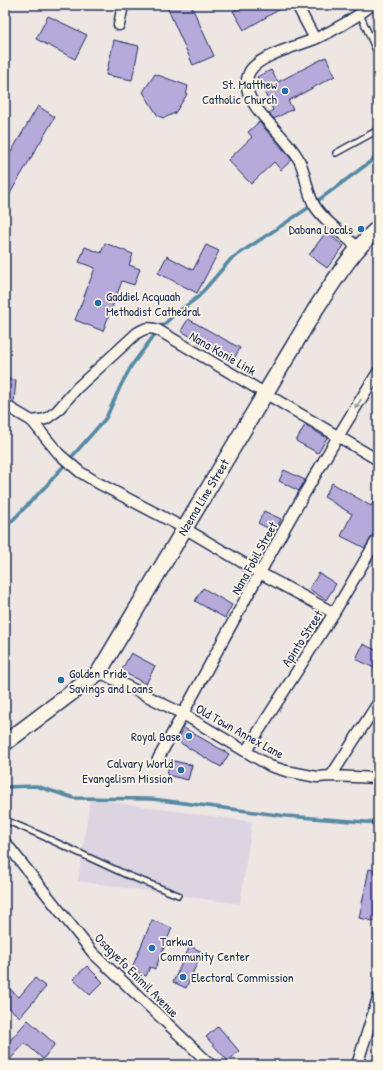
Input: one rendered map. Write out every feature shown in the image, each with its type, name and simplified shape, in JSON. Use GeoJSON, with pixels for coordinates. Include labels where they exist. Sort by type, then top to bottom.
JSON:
{"type":"FeatureCollection","features":[{"type":"Feature","properties":{"kind":"street"},"geometry":{"type":"LineString","coordinates":[[119,25],[123,5]]}},
{"type":"Feature","properties":{"kind":"street"},"geometry":{"type":"LineString","coordinates":[[297,5],[315,39]]}},
{"type":"Feature","properties":{"kind":"street"},"geometry":{"type":"LineString","coordinates":[[358,248],[322,216],[315,207],[308,192],[302,167],[298,158],[259,110],[249,95],[247,81],[251,70],[262,61],[274,54],[315,39],[360,14],[372,5]]}},
{"type":"Feature","properties":{"kind":"street","name":"Nzema Line Street"},"geometry":{"type":"LineString","coordinates":[[5,743],[99,672],[319,304],[345,264],[358,248],[378,228]]}},
{"type":"Feature","properties":{"kind":"street","name":"Nana Konie Link"},"geometry":{"type":"LineString","coordinates":[[32,421],[46,419],[57,411],[77,388],[137,333],[145,328],[152,328],[158,330],[378,460]]}},
{"type":"Feature","properties":{"kind":"street","name":"Nana Fobil Street"},"geometry":{"type":"LineString","coordinates":[[158,759],[260,573],[338,436],[378,372]]}},
{"type":"Feature","properties":{"kind":"street"},"geometry":{"type":"LineString","coordinates":[[5,408],[10,408],[32,421],[59,454],[80,472],[184,528],[260,573],[334,613]]}},
{"type":"Feature","properties":{"kind":"street","name":"Apinto Street"},"geometry":{"type":"LineString","coordinates":[[246,751],[334,613],[378,538]]}},
{"type":"Feature","properties":{"kind":"street","name":"Old Town Annex Lane"},"geometry":{"type":"LineString","coordinates":[[99,672],[183,714],[270,766],[286,771],[318,777],[331,776],[378,778]]}},
{"type":"Feature","properties":{"kind":"street"},"geometry":{"type":"LineString","coordinates":[[331,776],[378,703]]}},
{"type":"Feature","properties":{"kind":"street","name":"Osagyefo Enimil Avenue"},"geometry":{"type":"LineString","coordinates":[[5,842],[93,953],[211,1065]]}},
{"type":"Feature","properties":{"kind":"street"},"geometry":{"type":"LineString","coordinates":[[356,1065],[378,998]]}},
{"type":"Feature","properties":{"kind":"lane"},"geometry":{"type":"LineString","coordinates":[[360,14],[378,55]]}},
{"type":"Feature","properties":{"kind":"lane"},"geometry":{"type":"LineString","coordinates":[[336,153],[378,130]]}},
{"type":"Feature","properties":{"kind":"lane"},"geometry":{"type":"LineString","coordinates":[[5,820],[127,875],[178,895]]}},
{"type":"Feature","properties":{"kind":"shaded area"},"geometry":{"type":"Polygon","coordinates":[[[90,799],[252,822],[240,904],[78,881],[90,799]]]}},
{"type":"Feature","properties":{"kind":"building"},"geometry":{"type":"Polygon","coordinates":[[[166,5],[191,5],[214,56],[193,65],[166,5]]]}},
{"type":"Feature","properties":{"kind":"building"},"geometry":{"type":"Polygon","coordinates":[[[244,5],[287,5],[244,30],[233,11],[244,5]]]}},
{"type":"Feature","properties":{"kind":"building"},"geometry":{"type":"Polygon","coordinates":[[[48,16],[87,35],[75,59],[36,39],[48,16]]]}},
{"type":"Feature","properties":{"kind":"building"},"geometry":{"type":"Polygon","coordinates":[[[114,40],[139,46],[132,80],[106,75],[114,40]]]}},
{"type":"Feature","properties":{"kind":"building","name":"St. Matthew Catholic Church"},"geometry":{"type":"Polygon","coordinates":[[[326,57],[335,76],[288,101],[293,109],[274,119],[269,113],[273,110],[257,77],[271,70],[278,82],[326,57]]]}},
{"type":"Feature","properties":{"kind":"building"},"geometry":{"type":"Polygon","coordinates":[[[155,74],[188,86],[186,96],[175,113],[164,118],[158,116],[143,92],[155,74]]]}},
{"type":"Feature","properties":{"kind":"building"},"geometry":{"type":"Polygon","coordinates":[[[38,106],[55,117],[5,202],[5,162],[38,106]]]}},
{"type":"Feature","properties":{"kind":"building"},"geometry":{"type":"Polygon","coordinates":[[[259,122],[292,160],[281,170],[274,162],[251,184],[228,160],[252,137],[248,132],[259,122]]]}},
{"type":"Feature","properties":{"kind":"building"},"geometry":{"type":"Polygon","coordinates":[[[326,232],[344,246],[327,268],[309,255],[326,232]]]}},
{"type":"Feature","properties":{"kind":"building","name":"Gaddiel Acquaah Methodist Cathedral"},"geometry":{"type":"Polygon","coordinates":[[[105,243],[133,254],[129,265],[140,269],[134,285],[122,281],[103,331],[75,320],[95,268],[79,262],[85,247],[101,253],[105,243]]]}},
{"type":"Feature","properties":{"kind":"building"},"geometry":{"type":"Polygon","coordinates":[[[206,245],[219,251],[197,293],[158,273],[167,256],[193,270],[206,245]]]}},
{"type":"Feature","properties":{"kind":"building"},"geometry":{"type":"Polygon","coordinates":[[[188,319],[240,348],[233,361],[181,331],[188,319]]]}},
{"type":"Feature","properties":{"kind":"building"},"geometry":{"type":"Polygon","coordinates":[[[5,379],[16,380],[14,402],[5,401],[5,379]]]}},
{"type":"Feature","properties":{"kind":"building"},"geometry":{"type":"Polygon","coordinates":[[[305,425],[327,438],[318,453],[296,441],[305,425]]]}},
{"type":"Feature","properties":{"kind":"building"},"geometry":{"type":"Polygon","coordinates":[[[284,470],[305,480],[299,491],[279,481],[284,470]]]}},
{"type":"Feature","properties":{"kind":"building"},"geometry":{"type":"Polygon","coordinates":[[[332,483],[371,506],[378,494],[378,526],[365,548],[341,536],[352,514],[324,497],[332,483]]]}},
{"type":"Feature","properties":{"kind":"building"},"geometry":{"type":"Polygon","coordinates":[[[264,511],[281,519],[275,532],[258,523],[264,511]]]}},
{"type":"Feature","properties":{"kind":"building"},"geometry":{"type":"Polygon","coordinates":[[[319,573],[336,584],[326,600],[309,589],[319,573]]]}},
{"type":"Feature","properties":{"kind":"building"},"geometry":{"type":"Polygon","coordinates":[[[203,588],[232,605],[225,618],[195,601],[203,588]]]}},
{"type":"Feature","properties":{"kind":"building"},"geometry":{"type":"Polygon","coordinates":[[[363,644],[378,651],[378,670],[356,659],[363,644]]]}},
{"type":"Feature","properties":{"kind":"building"},"geometry":{"type":"Polygon","coordinates":[[[131,653],[155,666],[146,684],[121,671],[131,653]]]}},
{"type":"Feature","properties":{"kind":"building"},"geometry":{"type":"Polygon","coordinates":[[[184,728],[229,754],[221,767],[177,741],[184,728]]]}},
{"type":"Feature","properties":{"kind":"building"},"geometry":{"type":"Polygon","coordinates":[[[170,760],[192,765],[188,780],[167,775],[170,760]]]}},
{"type":"Feature","properties":{"kind":"building"},"geometry":{"type":"Polygon","coordinates":[[[369,869],[378,871],[378,922],[359,918],[369,869]]]}},
{"type":"Feature","properties":{"kind":"building","name":"Tarkwa Community Center"},"geometry":{"type":"Polygon","coordinates":[[[152,920],[172,928],[155,969],[150,967],[146,976],[131,970],[152,920]]]}},
{"type":"Feature","properties":{"kind":"building"},"geometry":{"type":"Polygon","coordinates":[[[190,946],[202,952],[186,988],[173,982],[190,946]]]}},
{"type":"Feature","properties":{"kind":"building"},"geometry":{"type":"Polygon","coordinates":[[[87,966],[103,982],[90,995],[73,979],[87,966]]]}},
{"type":"Feature","properties":{"kind":"building"},"geometry":{"type":"Polygon","coordinates":[[[35,978],[46,987],[20,1017],[5,1005],[5,985],[19,997],[35,978]]]}},
{"type":"Feature","properties":{"kind":"building"},"geometry":{"type":"Polygon","coordinates":[[[28,1020],[55,1044],[43,1059],[25,1043],[5,1065],[5,1046],[28,1020]]]}},
{"type":"Feature","properties":{"kind":"building"},"geometry":{"type":"Polygon","coordinates":[[[218,1026],[239,1051],[228,1061],[206,1037],[218,1026]]]}},
{"type":"Feature","properties":{"kind":"waterway"},"geometry":{"type":"LineString","coordinates":[[5,528],[46,486],[106,418],[132,365],[158,330],[174,315],[198,297],[231,259],[308,208],[378,156]]}},
{"type":"Feature","properties":{"kind":"waterway"},"geometry":{"type":"LineString","coordinates":[[5,787],[36,786],[74,798],[152,799],[286,816],[378,823]]}},
{"type":"Feature","properties":{"kind":"place","name":"St. Matthew Catholic Church"},"geometry":{"type":"Point","coordinates":[285,91]}},
{"type":"Feature","properties":{"kind":"place","name":"Dabana Locals"},"geometry":{"type":"Point","coordinates":[361,229]}},
{"type":"Feature","properties":{"kind":"place","name":"Gaddiel Acquaah Methodist Cathedral"},"geometry":{"type":"Point","coordinates":[98,303]}},
{"type":"Feature","properties":{"kind":"place","name":"Golden Pride Savings and Loans"},"geometry":{"type":"Point","coordinates":[61,680]}},
{"type":"Feature","properties":{"kind":"place","name":"Royal Base"},"geometry":{"type":"Point","coordinates":[189,736]}},
{"type":"Feature","properties":{"kind":"place","name":"Calvary World Evangelism Mission"},"geometry":{"type":"Point","coordinates":[181,770]}},
{"type":"Feature","properties":{"kind":"place","name":"Tarkwa Community Center"},"geometry":{"type":"Point","coordinates":[152,948]}},
{"type":"Feature","properties":{"kind":"place","name":"Electoral Commission"},"geometry":{"type":"Point","coordinates":[183,977]}}]}
